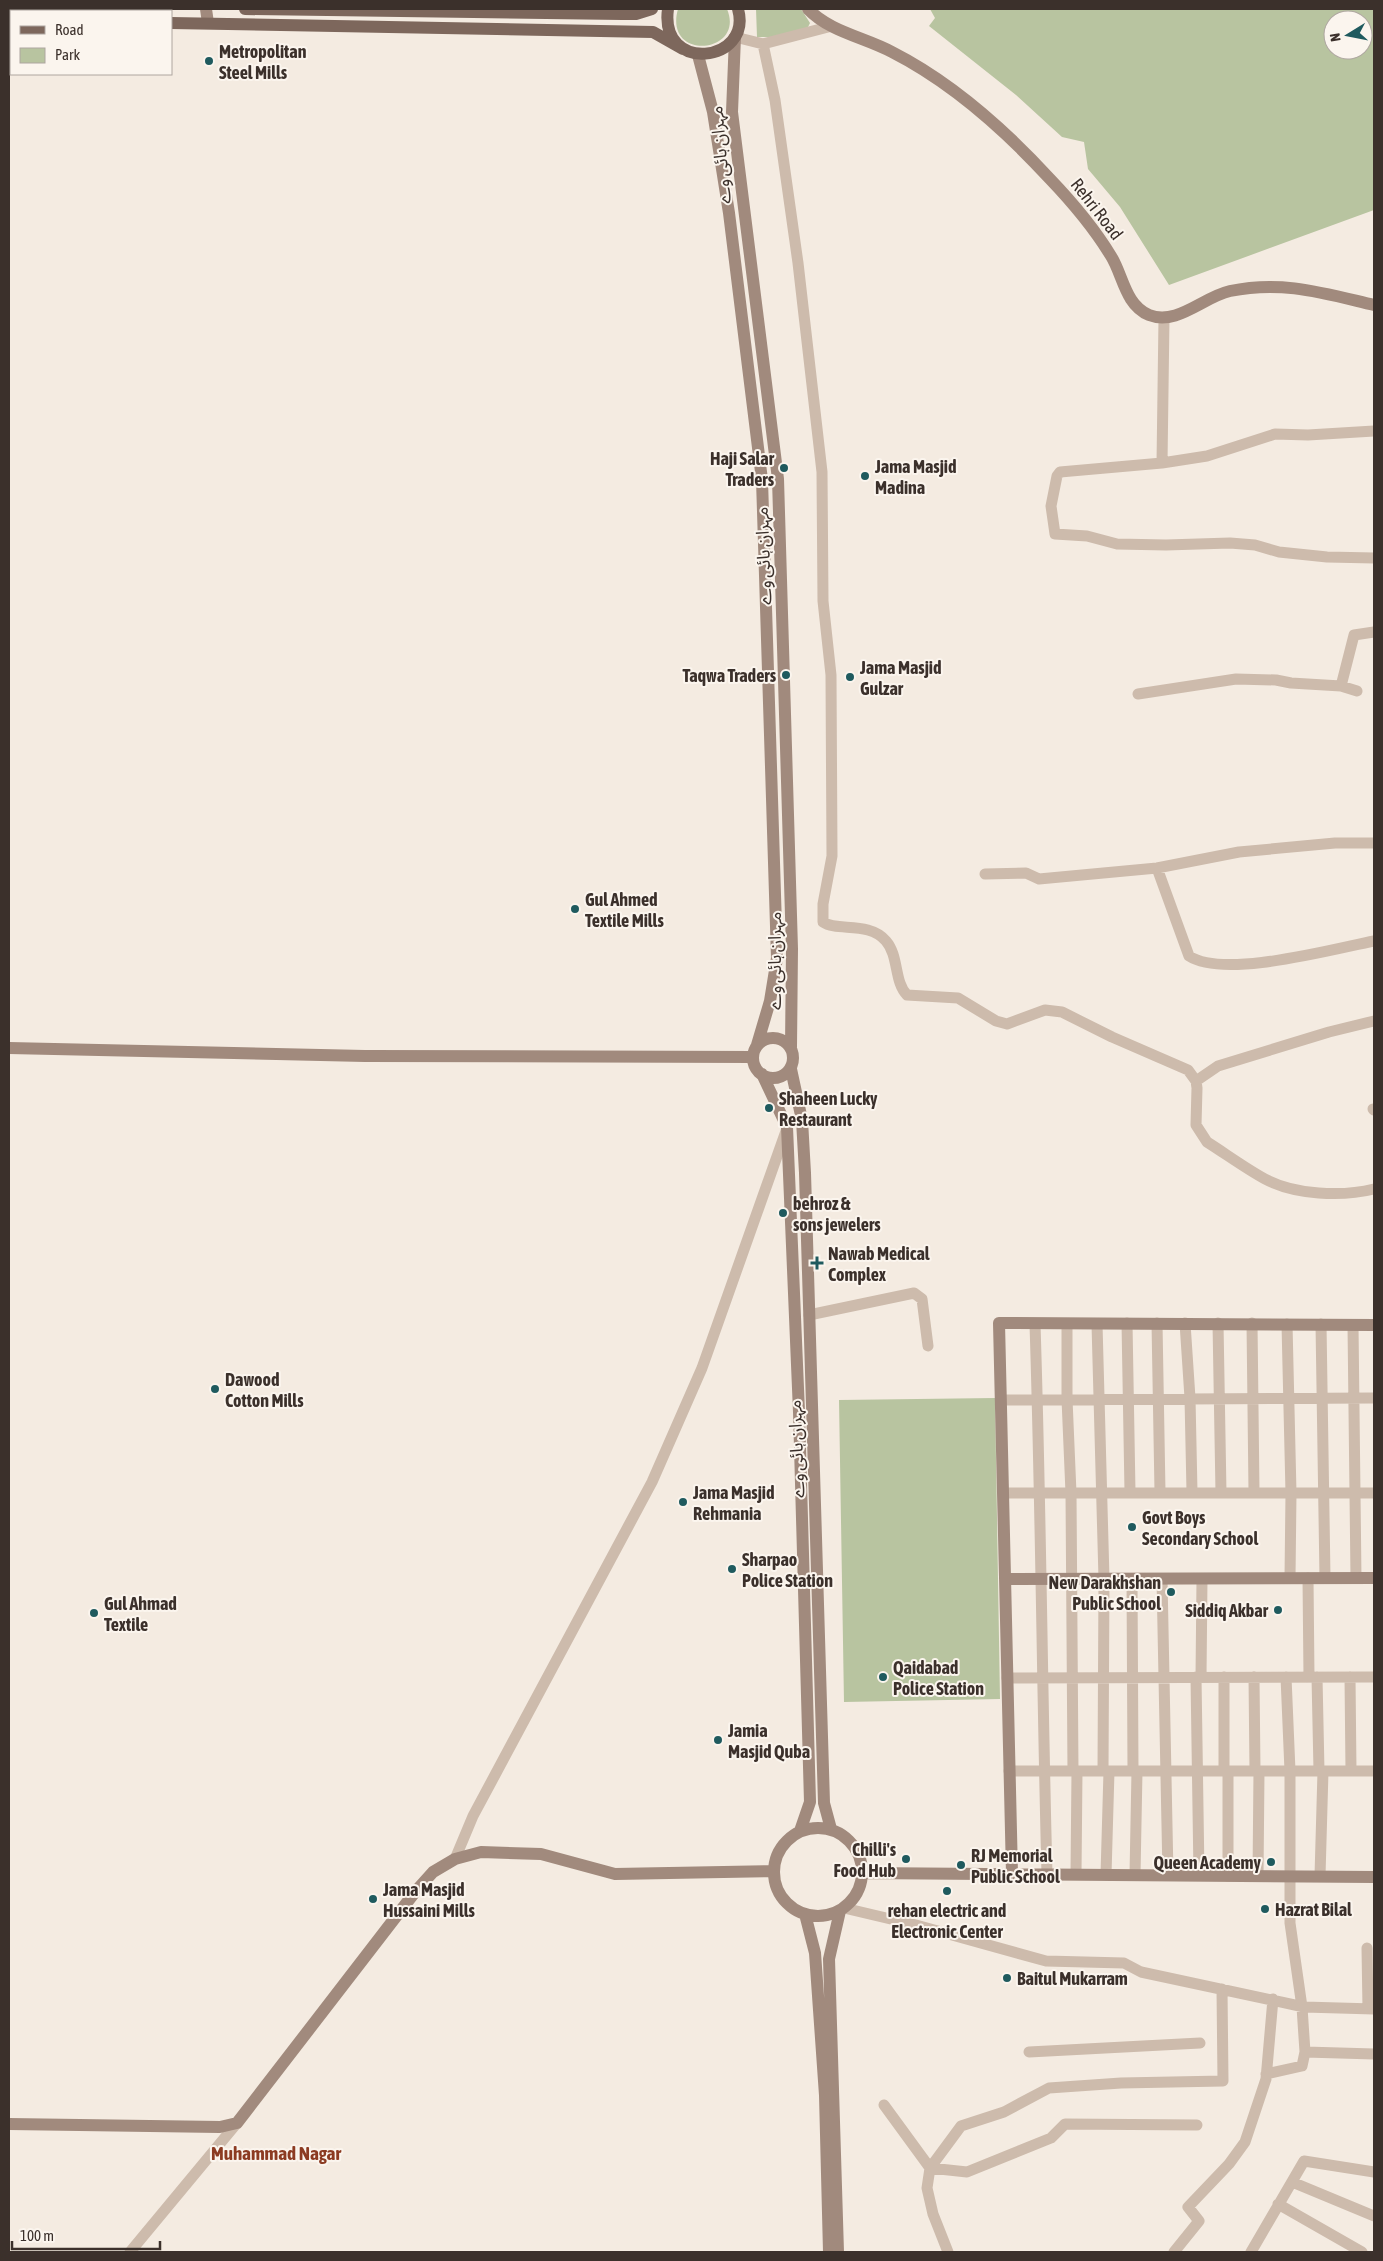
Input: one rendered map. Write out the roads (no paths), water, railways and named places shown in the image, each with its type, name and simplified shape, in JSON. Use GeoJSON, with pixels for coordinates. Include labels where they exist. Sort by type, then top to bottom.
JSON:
{"type":"FeatureCollection","features":[{"type":"Feature","properties":{"kind":"main road"},"geometry":{"type":"LineString","coordinates":[[206,9],[208,23]]}},
{"type":"Feature","properties":{"kind":"main road"},"geometry":{"type":"LineString","coordinates":[[246,9],[623,14],[636,14],[652,9]]}},
{"type":"Feature","properties":{"kind":"main road"},"geometry":{"type":"LineString","coordinates":[[668,9],[667,24],[673,38],[683,49]]}},
{"type":"Feature","properties":{"kind":"main road"},"geometry":{"type":"LineString","coordinates":[[172,23],[653,32],[698,55],[713,54],[726,47],[735,37],[739,24],[738,9]]}},
{"type":"Feature","properties":{"kind":"main road","name":"Rehri Road"},"geometry":{"type":"LineString","coordinates":[[808,9],[832,26],[892,52],[955,92],[1009,137],[1050,179],[1084,218],[1112,257],[1130,298],[1148,314],[1164,318]]}},
{"type":"Feature","properties":{"kind":"main road","name":"مہران ہائی وے"},"geometry":{"type":"LineString","coordinates":[[735,37],[732,112],[778,479],[792,949],[791,1047]]}},
{"type":"Feature","properties":{"kind":"main road"},"geometry":{"type":"LineString","coordinates":[[9,1048],[366,1056],[755,1051],[771,1037],[779,1038],[791,1047],[793,1062],[790,1069],[778,1077],[770,1078],[756,1068],[755,1051],[770,1001],[777,958],[762,480],[729,213],[713,112],[698,55]]}},
{"type":"Feature","properties":{"kind":"main road"},"geometry":{"type":"LineString","coordinates":[[1164,318],[1180,314],[1208,298],[1228,291],[1259,286],[1284,285],[1317,290],[1374,305]]}},
{"type":"Feature","properties":{"kind":"main road","name":"مہران ہائی وے"},"geometry":{"type":"LineString","coordinates":[[790,1069],[802,1120],[824,1803],[831,1829]]}},
{"type":"Feature","properties":{"kind":"main road"},"geometry":{"type":"LineString","coordinates":[[762,1074],[787,1127],[800,1412],[810,1802],[800,1831]]}},
{"type":"Feature","properties":{"kind":"main road"},"geometry":{"type":"LineString","coordinates":[[1012,1874],[999,1323],[1374,1325]]}},
{"type":"Feature","properties":{"kind":"main road"},"geometry":{"type":"LineString","coordinates":[[1005,1579],[1374,1578]]}},
{"type":"Feature","properties":{"kind":"main road"},"geometry":{"type":"LineString","coordinates":[[816,1827],[831,1829],[848,1839],[859,1854],[862,1873],[860,1886],[854,1898],[842,1909],[829,1915],[813,1916],[805,1914],[787,1904],[780,1894],[774,1871],[775,1858],[789,1837],[800,1831],[816,1827]]}},
{"type":"Feature","properties":{"kind":"main road"},"geometry":{"type":"LineString","coordinates":[[9,2124],[220,2127],[237,2123],[415,1892],[433,1872],[455,1859],[481,1852],[541,1854],[615,1874],[774,1871]]}},
{"type":"Feature","properties":{"kind":"main road"},"geometry":{"type":"LineString","coordinates":[[862,1873],[1374,1876]]}},
{"type":"Feature","properties":{"kind":"main road"},"geometry":{"type":"LineString","coordinates":[[838,2252],[829,1959],[842,1909]]}},
{"type":"Feature","properties":{"kind":"main road"},"geometry":{"type":"LineString","coordinates":[[805,1914],[815,1953],[825,2095],[829,2252]]}},
{"type":"Feature","properties":{"kind":"street"},"geometry":{"type":"LineString","coordinates":[[735,37],[763,44],[832,26]]}},
{"type":"Feature","properties":{"kind":"street"},"geometry":{"type":"LineString","coordinates":[[763,44],[775,100],[796,243],[822,472],[823,601],[831,675],[832,856],[823,904],[823,922],[868,930],[885,939],[893,952],[902,986],[907,995],[958,998],[996,1021],[1007,1024],[1045,1010],[1062,1012],[1112,1037],[1188,1070],[1196,1081],[1195,1117],[1199,1133],[1206,1142],[1265,1179],[1287,1187],[1326,1194],[1374,1189]]}},
{"type":"Feature","properties":{"kind":"street"},"geometry":{"type":"LineString","coordinates":[[1162,463],[1164,318]]}},
{"type":"Feature","properties":{"kind":"street"},"geometry":{"type":"LineString","coordinates":[[1374,431],[1308,435],[1275,434],[1207,456],[1162,463],[1060,472],[1057,476],[1051,506],[1054,533],[1087,536],[1117,544],[1206,545],[1230,543],[1318,556],[1374,558]]}},
{"type":"Feature","properties":{"kind":"street"},"geometry":{"type":"LineString","coordinates":[[1341,686],[1354,635],[1374,632]]}},
{"type":"Feature","properties":{"kind":"street"},"geometry":{"type":"LineString","coordinates":[[1138,694],[1236,680],[1276,680],[1291,683],[1341,686],[1357,691]]}},
{"type":"Feature","properties":{"kind":"street"},"geometry":{"type":"LineString","coordinates":[[985,874],[1026,874],[1039,879],[1157,868],[1239,852],[1335,843],[1374,843]]}},
{"type":"Feature","properties":{"kind":"street"},"geometry":{"type":"LineString","coordinates":[[1157,868],[1189,956],[1195,960],[1229,965],[1252,964],[1374,941]]}},
{"type":"Feature","properties":{"kind":"street"},"geometry":{"type":"LineString","coordinates":[[1196,1081],[1218,1066],[1329,1032],[1374,1021]]}},
{"type":"Feature","properties":{"kind":"street"},"geometry":{"type":"LineString","coordinates":[[455,1859],[473,1816],[652,1482],[702,1368],[787,1127]]}},
{"type":"Feature","properties":{"kind":"street"},"geometry":{"type":"LineString","coordinates":[[809,1315],[914,1293],[922,1299],[928,1346]]}},
{"type":"Feature","properties":{"kind":"street"},"geometry":{"type":"LineString","coordinates":[[1127,1323],[1130,1492]]}},
{"type":"Feature","properties":{"kind":"street"},"geometry":{"type":"LineString","coordinates":[[1157,1323],[1160,1398],[1160,1492]]}},
{"type":"Feature","properties":{"kind":"street"},"geometry":{"type":"LineString","coordinates":[[1185,1323],[1190,1398],[1192,1492]]}},
{"type":"Feature","properties":{"kind":"street"},"geometry":{"type":"LineString","coordinates":[[1218,1323],[1221,1398],[1221,1492]]}},
{"type":"Feature","properties":{"kind":"street"},"geometry":{"type":"LineString","coordinates":[[1252,1323],[1254,1492]]}},
{"type":"Feature","properties":{"kind":"street"},"geometry":{"type":"LineString","coordinates":[[1035,1324],[1041,1492],[1042,1678],[1047,1874]]}},
{"type":"Feature","properties":{"kind":"street"},"geometry":{"type":"LineString","coordinates":[[1068,1324],[1066,1399],[1071,1492],[1076,1874]]}},
{"type":"Feature","properties":{"kind":"street"},"geometry":{"type":"LineString","coordinates":[[1098,1324],[1100,1492],[1104,1579],[1106,1875]]}},
{"type":"Feature","properties":{"kind":"street"},"geometry":{"type":"LineString","coordinates":[[1287,1324],[1291,1492],[1290,1578]]}},
{"type":"Feature","properties":{"kind":"street"},"geometry":{"type":"LineString","coordinates":[[1322,1324],[1325,1578]]}},
{"type":"Feature","properties":{"kind":"street"},"geometry":{"type":"LineString","coordinates":[[1352,1325],[1356,1578]]}},
{"type":"Feature","properties":{"kind":"street"},"geometry":{"type":"LineString","coordinates":[[1002,1400],[1374,1398]]}},
{"type":"Feature","properties":{"kind":"street"},"geometry":{"type":"LineString","coordinates":[[1004,1492],[1374,1493]]}},
{"type":"Feature","properties":{"kind":"street"},"geometry":{"type":"LineString","coordinates":[[1308,1578],[1313,1677],[1321,1771],[1320,1876]]}},
{"type":"Feature","properties":{"kind":"street"},"geometry":{"type":"LineString","coordinates":[[1132,1579],[1136,1875]]}},
{"type":"Feature","properties":{"kind":"street"},"geometry":{"type":"LineString","coordinates":[[1162,1579],[1168,1875]]}},
{"type":"Feature","properties":{"kind":"street"},"geometry":{"type":"LineString","coordinates":[[1199,1875],[1196,1771],[1202,1579]]}},
{"type":"Feature","properties":{"kind":"street"},"geometry":{"type":"LineString","coordinates":[[1224,1677],[1228,1876]]}},
{"type":"Feature","properties":{"kind":"street"},"geometry":{"type":"LineString","coordinates":[[1254,1677],[1258,1876]]}},
{"type":"Feature","properties":{"kind":"street"},"geometry":{"type":"LineString","coordinates":[[1266,2074],[1302,2066],[1304,2052],[1302,2006],[1290,1923],[1288,1876],[1290,1771],[1286,1677]]}},
{"type":"Feature","properties":{"kind":"street"},"geometry":{"type":"LineString","coordinates":[[1350,1677],[1351,1771]]}},
{"type":"Feature","properties":{"kind":"street"},"geometry":{"type":"LineString","coordinates":[[1007,1678],[1374,1677]]}},
{"type":"Feature","properties":{"kind":"street"},"geometry":{"type":"LineString","coordinates":[[1009,1771],[1374,1771]]}},
{"type":"Feature","properties":{"kind":"street"},"geometry":{"type":"LineString","coordinates":[[842,1909],[916,1925],[1046,1961],[1124,1963],[1141,1972],[1302,2006],[1371,2009],[1367,1948]]}},
{"type":"Feature","properties":{"kind":"street"},"geometry":{"type":"LineString","coordinates":[[948,2252],[933,2214],[927,2188],[930,2168],[961,2126],[1004,2112],[1049,2088],[1122,2083],[1224,2082],[1222,1989]]}},
{"type":"Feature","properties":{"kind":"street"},"geometry":{"type":"LineString","coordinates":[[1174,2252],[1199,2221],[1188,2207],[1229,2164],[1245,2142],[1266,2074],[1273,1999]]}},
{"type":"Feature","properties":{"kind":"street"},"geometry":{"type":"LineString","coordinates":[[1029,2052],[1200,2043]]}},
{"type":"Feature","properties":{"kind":"street"},"geometry":{"type":"LineString","coordinates":[[1304,2052],[1374,2054]]}},
{"type":"Feature","properties":{"kind":"street"},"geometry":{"type":"LineString","coordinates":[[884,2105],[930,2168],[967,2172],[1051,2138],[1065,2124],[1197,2125]]}},
{"type":"Feature","properties":{"kind":"street"},"geometry":{"type":"LineString","coordinates":[[130,2252],[237,2123]]}},
{"type":"Feature","properties":{"kind":"street"},"geometry":{"type":"LineString","coordinates":[[1251,2252],[1302,2163],[1306,2160],[1374,2172]]}},
{"type":"Feature","properties":{"kind":"street"},"geometry":{"type":"LineString","coordinates":[[1292,2182],[1374,2216]]}},
{"type":"Feature","properties":{"kind":"street"},"geometry":{"type":"LineString","coordinates":[[1278,2204],[1362,2252]]}},
{"type":"Feature","properties":{"kind":"place","name":"Metropolitan Steel Mills"},"geometry":{"type":"Point","coordinates":[209,61]}},
{"type":"Feature","properties":{"kind":"place","name":"Haji Salar Traders"},"geometry":{"type":"Point","coordinates":[784,468]}},
{"type":"Feature","properties":{"kind":"place","name":"Jama Masjid Madina"},"geometry":{"type":"Point","coordinates":[865,476]}},
{"type":"Feature","properties":{"kind":"place","name":"Taqwa Traders"},"geometry":{"type":"Point","coordinates":[786,675]}},
{"type":"Feature","properties":{"kind":"place","name":"Jama Masjid Gulzar"},"geometry":{"type":"Point","coordinates":[850,677]}},
{"type":"Feature","properties":{"kind":"place","name":"Gul Ahmed Textile Mills"},"geometry":{"type":"Point","coordinates":[575,909]}},
{"type":"Feature","properties":{"kind":"place","name":"Shaheen Lucky Restaurant"},"geometry":{"type":"Point","coordinates":[769,1108]}},
{"type":"Feature","properties":{"kind":"place","name":"behroz & sons jewelers"},"geometry":{"type":"Point","coordinates":[783,1213]}},
{"type":"Feature","properties":{"kind":"place","name":"Nawab Medical Complex"},"geometry":{"type":"Point","coordinates":[817,1263]}},
{"type":"Feature","properties":{"kind":"place","name":"Dawood Cotton Mills"},"geometry":{"type":"Point","coordinates":[215,1389]}},
{"type":"Feature","properties":{"kind":"place","name":"Jama Masjid Rehmania"},"geometry":{"type":"Point","coordinates":[683,1502]}},
{"type":"Feature","properties":{"kind":"place","name":"Govt Boys Secondary School"},"geometry":{"type":"Point","coordinates":[1132,1527]}},
{"type":"Feature","properties":{"kind":"place","name":"Sharpao Police Station"},"geometry":{"type":"Point","coordinates":[732,1569]}},
{"type":"Feature","properties":{"kind":"place","name":"New Darakhshan Public School"},"geometry":{"type":"Point","coordinates":[1171,1592]}},
{"type":"Feature","properties":{"kind":"place","name":"Siddiq Akbar"},"geometry":{"type":"Point","coordinates":[1278,1610]}},
{"type":"Feature","properties":{"kind":"place","name":"Gul Ahmad Textile"},"geometry":{"type":"Point","coordinates":[94,1613]}},
{"type":"Feature","properties":{"kind":"place","name":"Qaidabad Police Station"},"geometry":{"type":"Point","coordinates":[883,1677]}},
{"type":"Feature","properties":{"kind":"place","name":"Jamia Masjid Quba"},"geometry":{"type":"Point","coordinates":[718,1740]}},
{"type":"Feature","properties":{"kind":"place","name":"Chilli's Food Hub"},"geometry":{"type":"Point","coordinates":[906,1859]}},
{"type":"Feature","properties":{"kind":"place","name":"Queen Academy"},"geometry":{"type":"Point","coordinates":[1271,1862]}},
{"type":"Feature","properties":{"kind":"place","name":"RJ Memorial Public School"},"geometry":{"type":"Point","coordinates":[961,1865]}},
{"type":"Feature","properties":{"kind":"place","name":"rehan electric and Electronic Center"},"geometry":{"type":"Point","coordinates":[947,1891]}},
{"type":"Feature","properties":{"kind":"place","name":"Jama Masjid Hussaini Mills"},"geometry":{"type":"Point","coordinates":[373,1899]}},
{"type":"Feature","properties":{"kind":"place","name":"Hazrat Bilal"},"geometry":{"type":"Point","coordinates":[1265,1909]}},
{"type":"Feature","properties":{"kind":"place","name":"Baitul Mukarram"},"geometry":{"type":"Point","coordinates":[1007,1978]}},
{"type":"Feature","properties":{"kind":"district","name":"Muhammad Nagar"},"geometry":{"type":"Point","coordinates":[276,2153]}}]}
